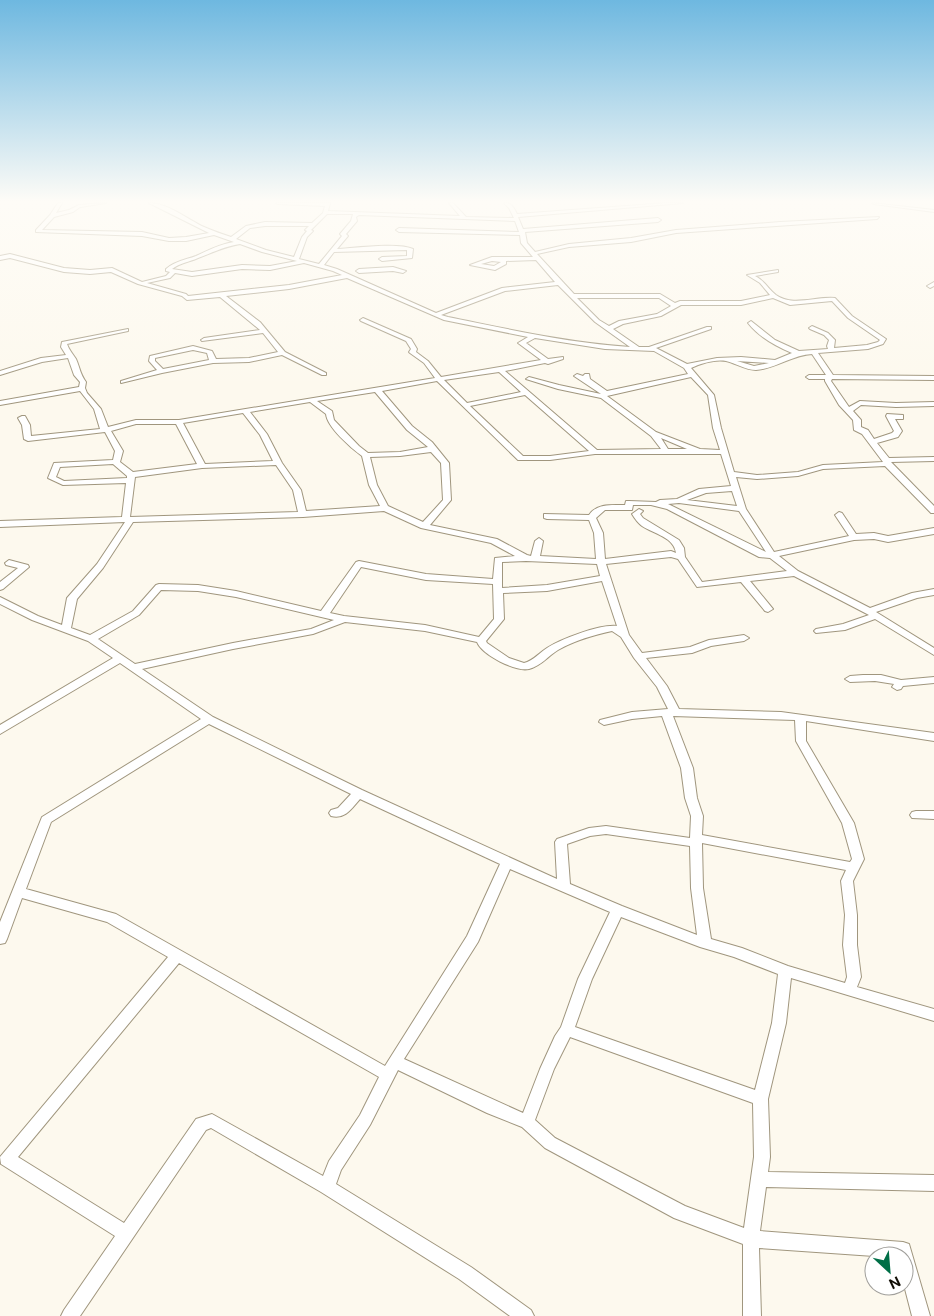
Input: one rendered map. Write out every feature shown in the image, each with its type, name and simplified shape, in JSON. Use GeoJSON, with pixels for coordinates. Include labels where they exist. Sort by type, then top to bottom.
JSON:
{"type":"FeatureCollection","features":[{"type":"Feature","properties":{"kind":"street"},"geometry":{"type":"LineString","coordinates":[[42,264],[64,270],[90,272],[112,270],[140,283],[184,295],[187,298],[289,287],[359,271]]}},
{"type":"Feature","properties":{"kind":"street"},"geometry":{"type":"LineString","coordinates":[[176,264],[168,270],[192,274],[242,267],[270,268],[291,264]]}},
{"type":"Feature","properties":{"kind":"street"},"geometry":{"type":"LineString","coordinates":[[314,264],[335,270],[446,318],[535,336],[605,347],[652,349],[687,367],[711,395],[724,452],[742,509],[772,555],[796,573],[873,613],[934,652]]}},
{"type":"Feature","properties":{"kind":"street"},"geometry":{"type":"LineString","coordinates":[[475,264],[473,265],[494,268],[501,264]]}},
{"type":"Feature","properties":{"kind":"street"},"geometry":{"type":"LineString","coordinates":[[542,264],[558,283],[597,321],[610,328],[638,349]]}},
{"type":"Feature","properties":{"kind":"street"},"geometry":{"type":"LineString","coordinates":[[335,270],[392,269],[402,271]]}},
{"type":"Feature","properties":{"kind":"street"},"geometry":{"type":"LineString","coordinates":[[754,368],[798,354],[868,347],[881,343],[883,339],[850,317],[833,300],[790,303],[774,296],[762,282],[750,275],[776,271]]}},
{"type":"Feature","properties":{"kind":"street"},"geometry":{"type":"LineString","coordinates":[[140,283],[168,277],[173,272]]}},
{"type":"Feature","properties":{"kind":"street"},"geometry":{"type":"LineString","coordinates":[[435,314],[504,289],[558,283]]}},
{"type":"Feature","properties":{"kind":"street"},"geometry":{"type":"LineString","coordinates":[[222,295],[227,303],[234,306],[264,331],[276,348],[324,374]]}},
{"type":"Feature","properties":{"kind":"street"},"geometry":{"type":"LineString","coordinates":[[573,296],[660,296],[676,306]]}},
{"type":"Feature","properties":{"kind":"street"},"geometry":{"type":"LineString","coordinates":[[610,328],[621,322],[659,315],[680,303],[741,303],[774,296]]}},
{"type":"Feature","properties":{"kind":"street"},"geometry":{"type":"LineString","coordinates":[[362,320],[409,340],[414,349],[412,352],[426,362],[439,379],[521,458],[550,458],[595,452],[724,452]]}},
{"type":"Feature","properties":{"kind":"street"},"geometry":{"type":"LineString","coordinates":[[751,323],[756,330],[776,344],[798,354]]}},
{"type":"Feature","properties":{"kind":"street"},"geometry":{"type":"LineString","coordinates":[[652,349],[652,347],[662,343],[687,337],[709,328]]}},
{"type":"Feature","properties":{"kind":"street"},"geometry":{"type":"LineString","coordinates":[[812,328],[826,334],[832,340],[830,346],[832,351]]}},
{"type":"Feature","properties":{"kind":"street"},"geometry":{"type":"LineString","coordinates":[[116,462],[119,452],[107,430],[103,427],[97,409],[84,393],[82,388],[83,382],[77,375],[70,356],[64,348],[64,344],[126,330]]}},
{"type":"Feature","properties":{"kind":"street"},"geometry":{"type":"LineString","coordinates":[[204,340],[264,331]]}},
{"type":"Feature","properties":{"kind":"street"},"geometry":{"type":"LineString","coordinates":[[535,336],[521,343],[548,362]]}},
{"type":"Feature","properties":{"kind":"street"},"geometry":{"type":"LineString","coordinates":[[162,371],[152,361],[152,357],[193,348],[210,352],[213,361]]}},
{"type":"Feature","properties":{"kind":"street"},"geometry":{"type":"LineString","coordinates":[[123,382],[162,371],[213,361],[249,360],[283,353]]}},
{"type":"Feature","properties":{"kind":"street"},"geometry":{"type":"LineString","coordinates":[[815,353],[830,376],[828,381],[848,411],[857,420],[857,428],[866,432],[887,462],[934,511]]}},
{"type":"Feature","properties":{"kind":"street"},"geometry":{"type":"LineString","coordinates":[[0,373],[41,360],[70,356]]}},
{"type":"Feature","properties":{"kind":"street"},"geometry":{"type":"LineString","coordinates":[[22,418],[26,425],[28,439],[107,430],[136,422],[179,422],[548,362],[562,358]]}},
{"type":"Feature","properties":{"kind":"street"},"geometry":{"type":"LineString","coordinates":[[687,367],[693,363],[706,361],[729,361],[746,358],[776,362]]}},
{"type":"Feature","properties":{"kind":"street"},"geometry":{"type":"LineString","coordinates":[[729,361],[761,371]]}},
{"type":"Feature","properties":{"kind":"street"},"geometry":{"type":"LineString","coordinates":[[500,370],[595,452]]}},
{"type":"Feature","properties":{"kind":"street"},"geometry":{"type":"LineString","coordinates":[[530,378],[558,387],[605,395],[692,375]]}},
{"type":"Feature","properties":{"kind":"street"},"geometry":{"type":"LineString","coordinates":[[577,376],[587,378],[605,395],[654,434],[666,451]]}},
{"type":"Feature","properties":{"kind":"street"},"geometry":{"type":"LineString","coordinates":[[809,377],[934,378]]}},
{"type":"Feature","properties":{"kind":"street"},"geometry":{"type":"LineString","coordinates":[[0,403],[82,388]]}},
{"type":"Feature","properties":{"kind":"street"},"geometry":{"type":"LineString","coordinates":[[378,390],[398,415],[416,433],[430,442],[445,463],[447,500],[424,526]]}},
{"type":"Feature","properties":{"kind":"street"},"geometry":{"type":"LineString","coordinates":[[465,405],[525,393]]}},
{"type":"Feature","properties":{"kind":"street"},"geometry":{"type":"LineString","coordinates":[[311,400],[328,413],[330,420],[356,448],[366,455],[400,454],[433,448]]}},
{"type":"Feature","properties":{"kind":"street"},"geometry":{"type":"LineString","coordinates":[[848,411],[860,403],[896,405],[934,404]]}},
{"type":"Feature","properties":{"kind":"street"},"geometry":{"type":"LineString","coordinates":[[244,411],[263,434],[278,463],[297,490],[303,514]]}},
{"type":"Feature","properties":{"kind":"street"},"geometry":{"type":"LineString","coordinates":[[872,442],[896,435],[898,430],[890,416],[900,417]]}},
{"type":"Feature","properties":{"kind":"street"},"geometry":{"type":"LineString","coordinates":[[179,422],[202,466]]}},
{"type":"Feature","properties":{"kind":"street"},"geometry":{"type":"LineString","coordinates":[[654,434],[700,452]]}},
{"type":"Feature","properties":{"kind":"street"},"geometry":{"type":"LineString","coordinates":[[366,455],[373,485],[385,508]]}},
{"type":"Feature","properties":{"kind":"street"},"geometry":{"type":"LineString","coordinates":[[732,474],[758,477],[798,474],[823,467],[934,459]]}},
{"type":"Feature","properties":{"kind":"street"},"geometry":{"type":"LineString","coordinates":[[66,630],[72,598],[100,566],[128,519],[131,477],[116,462],[57,465],[52,478],[63,483],[131,477],[202,466],[278,463]]}},
{"type":"Feature","properties":{"kind":"street"},"geometry":{"type":"LineString","coordinates":[[679,501],[688,494],[736,487],[758,477]]}},
{"type":"Feature","properties":{"kind":"street"},"geometry":{"type":"LineString","coordinates":[[592,518],[598,508],[630,508],[629,503],[679,501],[742,509]]}},
{"type":"Feature","properties":{"kind":"street"},"geometry":{"type":"LineString","coordinates":[[651,503],[670,507],[762,555],[772,555],[854,537],[874,536],[888,539],[934,530]]}},
{"type":"Feature","properties":{"kind":"street"},"geometry":{"type":"LineString","coordinates":[[0,524],[303,514],[385,508],[424,526],[481,537],[530,558]]}},
{"type":"Feature","properties":{"kind":"street"},"geometry":{"type":"LineString","coordinates":[[639,512],[636,514],[644,524],[669,537],[680,551],[681,557],[700,585],[745,581],[796,573]]}},
{"type":"Feature","properties":{"kind":"street"},"geometry":{"type":"LineString","coordinates":[[839,514],[854,537]]}},
{"type":"Feature","properties":{"kind":"street"},"geometry":{"type":"LineString","coordinates":[[547,516],[592,518]]}},
{"type":"Feature","properties":{"kind":"street"},"geometry":{"type":"LineString","coordinates":[[592,518],[599,530],[601,562],[624,635],[662,686],[687,768],[691,798],[697,816],[697,888],[705,943]]}},
{"type":"Feature","properties":{"kind":"street"},"geometry":{"type":"LineString","coordinates":[[530,558],[539,542]]}},
{"type":"Feature","properties":{"kind":"street"},"geometry":{"type":"LineString","coordinates":[[481,640],[494,628],[499,619],[497,586],[500,545]]}},
{"type":"Feature","properties":{"kind":"street"},"geometry":{"type":"LineString","coordinates":[[498,560],[530,558],[601,562],[672,554],[681,557]]}},
{"type":"Feature","properties":{"kind":"street"},"geometry":{"type":"LineString","coordinates":[[0,587],[25,567],[9,563]]}},
{"type":"Feature","properties":{"kind":"street"},"geometry":{"type":"LineString","coordinates":[[324,614],[359,564],[426,577],[497,586],[547,588],[605,578]]}},
{"type":"Feature","properties":{"kind":"street"},"geometry":{"type":"LineString","coordinates":[[745,581],[768,609]]}},
{"type":"Feature","properties":{"kind":"street"},"geometry":{"type":"LineString","coordinates":[[91,639],[136,613],[159,587],[198,588],[236,594],[344,619],[425,628],[481,640]]}},
{"type":"Feature","properties":{"kind":"street"},"geometry":{"type":"LineString","coordinates":[[819,631],[845,627],[915,595],[934,592]]}},
{"type":"Feature","properties":{"kind":"street"},"geometry":{"type":"LineString","coordinates":[[0,600],[35,618],[91,639],[209,719],[358,793],[507,862],[564,885],[617,910],[705,943],[737,952],[785,971],[934,1015]]}},
{"type":"Feature","properties":{"kind":"street"},"geometry":{"type":"LineString","coordinates":[[132,668],[232,646],[313,631],[344,619]]}},
{"type":"Feature","properties":{"kind":"street"},"geometry":{"type":"LineString","coordinates":[[481,640],[483,645],[490,650],[519,666],[526,666],[551,650],[595,632],[614,628],[624,635]]}},
{"type":"Feature","properties":{"kind":"street"},"geometry":{"type":"LineString","coordinates":[[638,656],[692,650],[709,643],[744,638]]}},
{"type":"Feature","properties":{"kind":"street"},"geometry":{"type":"LineString","coordinates":[[1,727],[119,659]]}},
{"type":"Feature","properties":{"kind":"street"},"geometry":{"type":"LineString","coordinates":[[850,679],[867,677],[886,678],[898,685],[934,680]]}},
{"type":"Feature","properties":{"kind":"street"},"geometry":{"type":"LineString","coordinates":[[604,722],[624,715],[670,712],[766,714],[934,737]]}},
{"type":"Feature","properties":{"kind":"street"},"geometry":{"type":"LineString","coordinates":[[800,718],[801,741],[848,823],[858,859],[847,881],[851,915],[850,945],[854,977],[850,990]]}},
{"type":"Feature","properties":{"kind":"street"},"geometry":{"type":"LineString","coordinates":[[0,939],[46,820],[209,719]]}},
{"type":"Feature","properties":{"kind":"street"},"geometry":{"type":"LineString","coordinates":[[336,813],[342,812],[358,793]]}},
{"type":"Feature","properties":{"kind":"street"},"geometry":{"type":"LineString","coordinates":[[916,815],[934,815]]}},
{"type":"Feature","properties":{"kind":"street"},"geometry":{"type":"LineString","coordinates":[[564,885],[561,842],[575,836],[606,830],[696,840],[854,867]]}},
{"type":"Feature","properties":{"kind":"street"},"geometry":{"type":"LineString","coordinates":[[328,1187],[335,1166],[365,1120],[391,1068],[472,938],[507,862]]}},
{"type":"Feature","properties":{"kind":"street"},"geometry":{"type":"LineString","coordinates":[[18,892],[112,918],[391,1068],[418,1071],[476,1102],[527,1122],[550,1143],[680,1212],[751,1239],[903,1250],[921,1316]]}},
{"type":"Feature","properties":{"kind":"street"},"geometry":{"type":"LineString","coordinates":[[527,1122],[547,1069],[560,1040],[567,1030],[585,979],[617,910]]}},
{"type":"Feature","properties":{"kind":"street"},"geometry":{"type":"LineString","coordinates":[[126,1234],[4,1160],[178,955]]}},
{"type":"Feature","properties":{"kind":"street"},"geometry":{"type":"LineString","coordinates":[[752,1316],[751,1239],[762,1157],[760,1099],[779,1023],[785,971]]}},
{"type":"Feature","properties":{"kind":"street"},"geometry":{"type":"LineString","coordinates":[[567,1030],[760,1099]]}},
{"type":"Feature","properties":{"kind":"street"},"geometry":{"type":"LineString","coordinates":[[70,1316],[201,1124],[212,1121],[328,1187],[465,1273],[525,1316]]}},
{"type":"Feature","properties":{"kind":"street"},"geometry":{"type":"LineString","coordinates":[[759,1179],[934,1183]]}}]}
